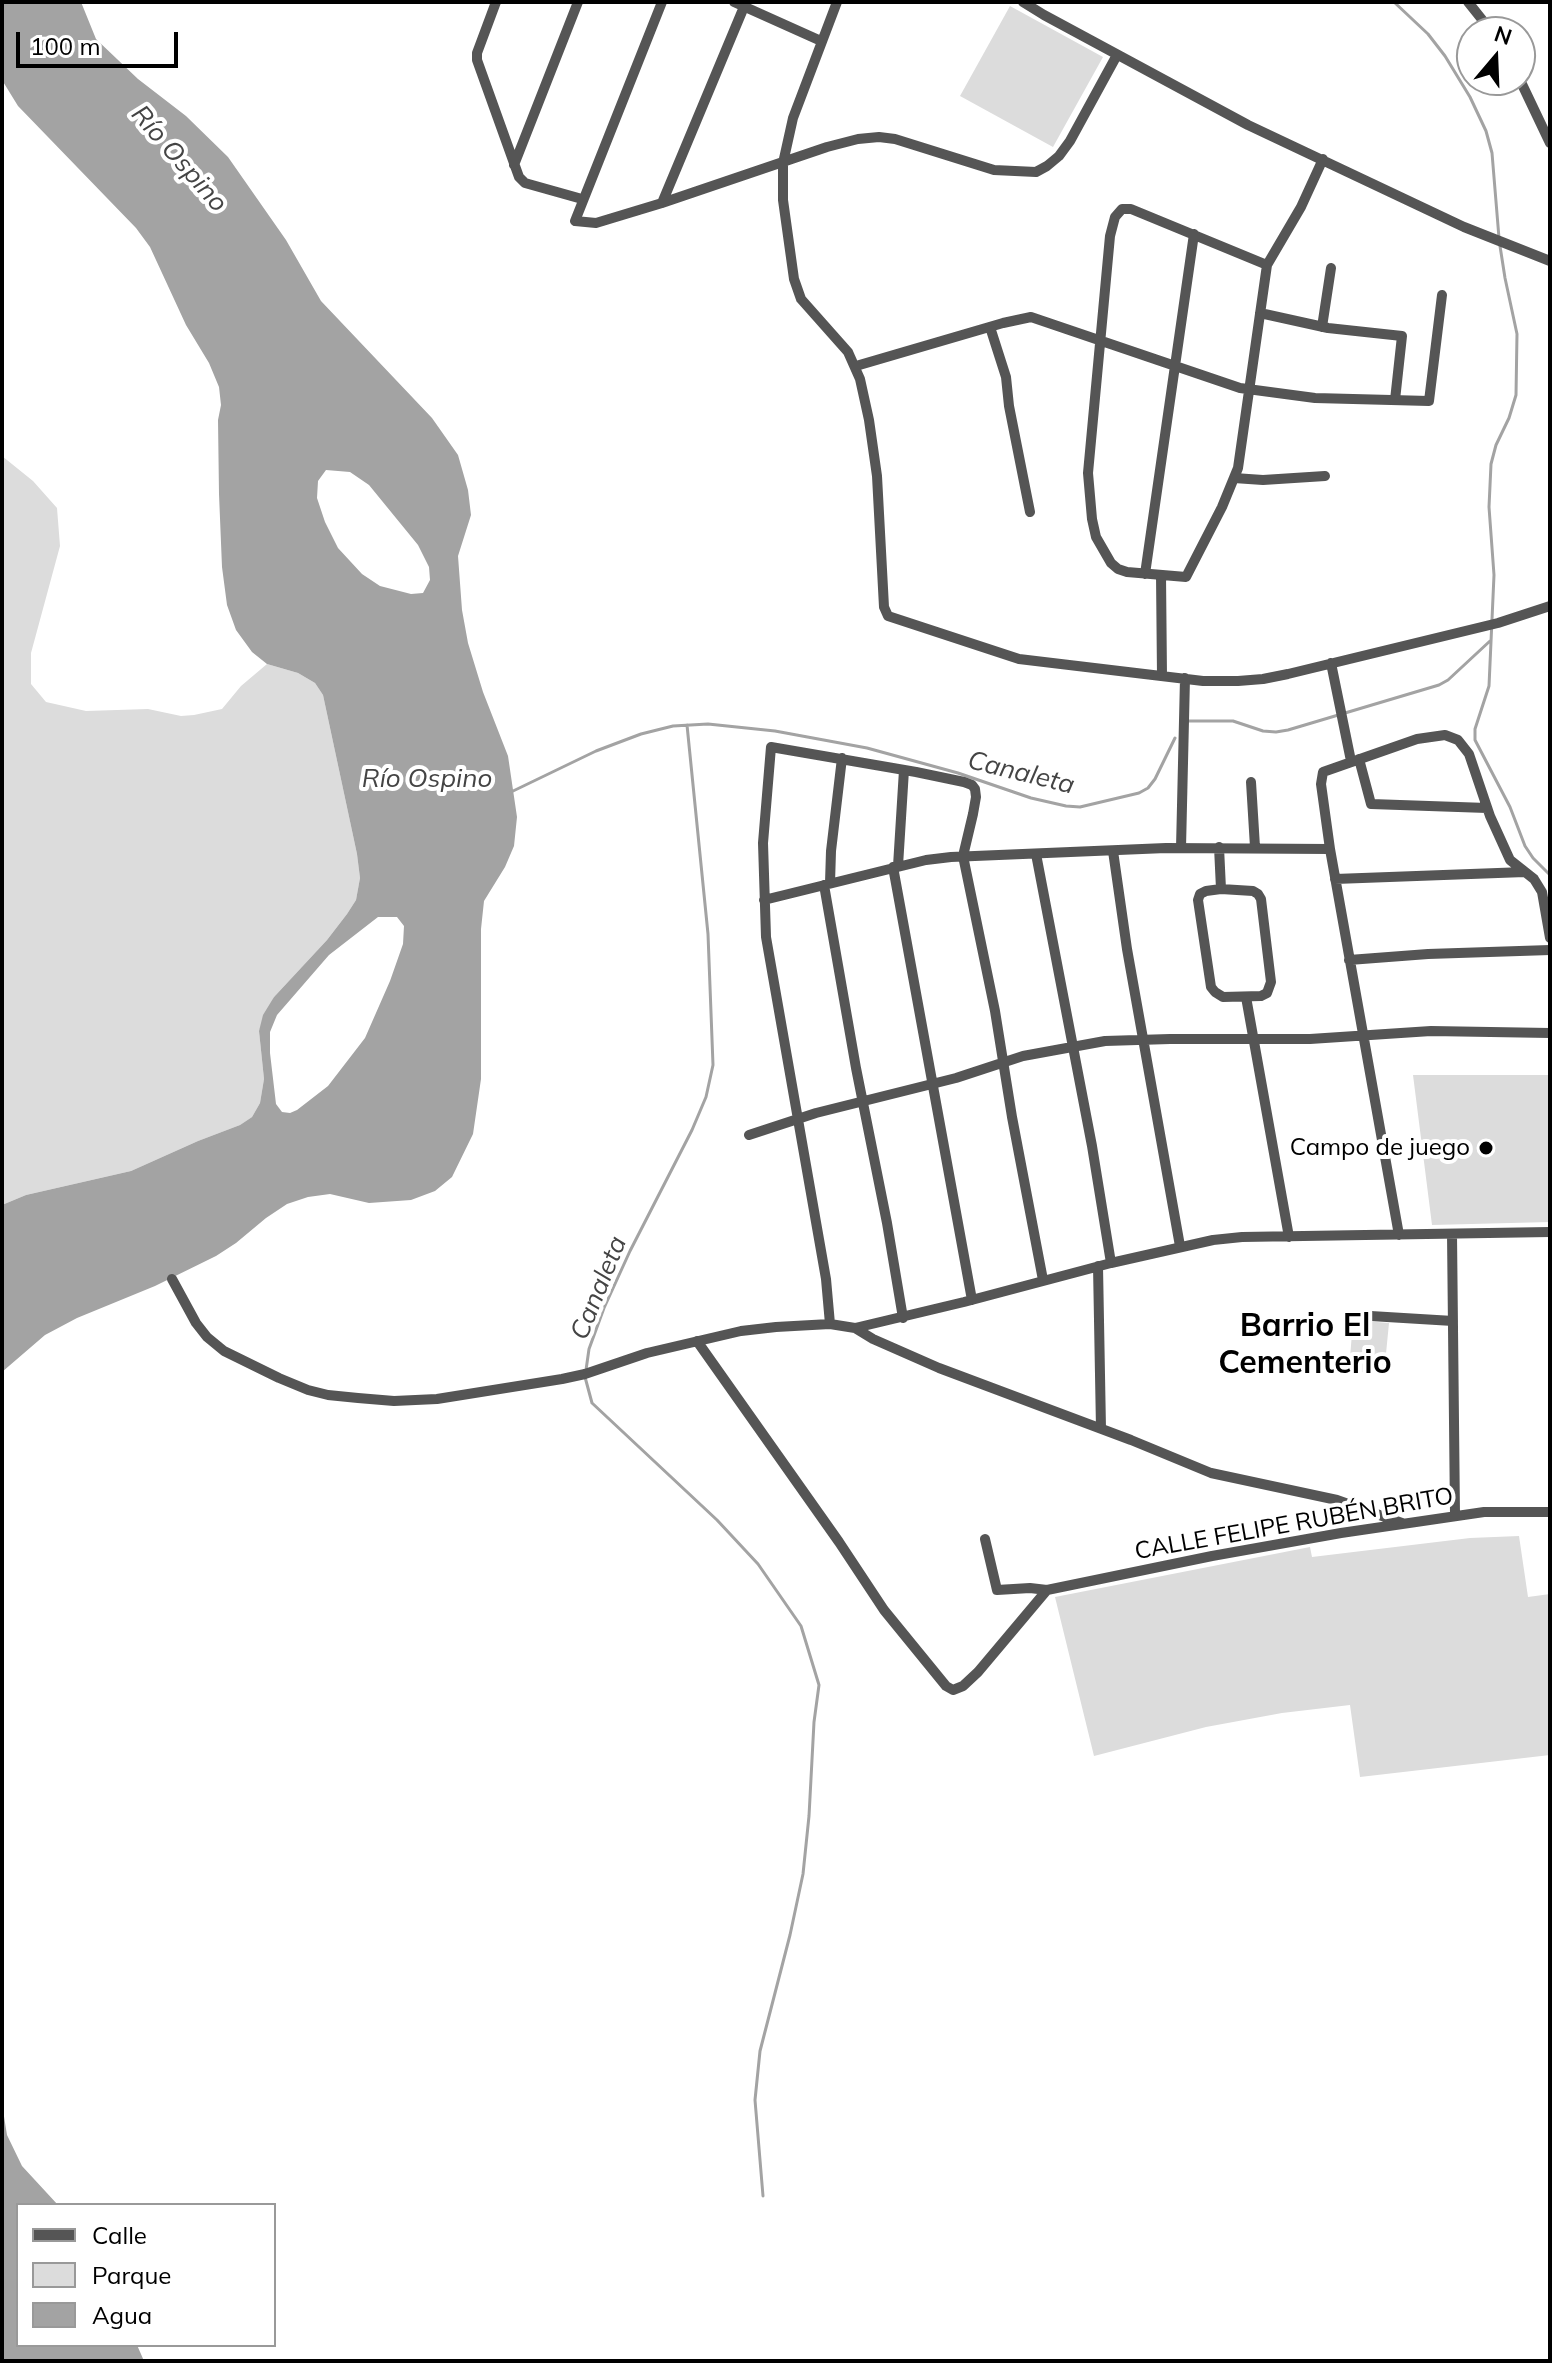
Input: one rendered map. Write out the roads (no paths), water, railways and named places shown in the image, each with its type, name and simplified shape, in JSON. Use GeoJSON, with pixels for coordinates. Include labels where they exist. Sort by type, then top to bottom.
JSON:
{"type":"FeatureCollection","features":[{"type":"Feature","properties":{"kind":"street"},"geometry":{"type":"LineString","coordinates":[[496,2],[477,60],[519,177],[525,183],[582,199]]}},
{"type":"Feature","properties":{"kind":"street"},"geometry":{"type":"LineString","coordinates":[[514,165],[578,2]]}},
{"type":"Feature","properties":{"kind":"street"},"geometry":{"type":"LineString","coordinates":[[662,2],[575,221],[596,223],[827,147],[879,137],[895,139],[994,170],[1036,172],[1059,156],[1070,141],[1117,55]]}},
{"type":"Feature","properties":{"kind":"street"},"geometry":{"type":"LineString","coordinates":[[837,2],[793,118],[783,163],[783,200],[794,279],[801,299],[848,352],[856,366],[869,420],[877,476],[884,607],[888,616],[1019,659],[1203,681],[1263,679],[1498,623],[1550,606]]}},
{"type":"Feature","properties":{"kind":"street"},"geometry":{"type":"LineString","coordinates":[[1023,2],[1202,101],[1464,227],[1550,261]]}},
{"type":"Feature","properties":{"kind":"street"},"geometry":{"type":"LineString","coordinates":[[662,203],[742,4],[821,41]]}},
{"type":"Feature","properties":{"kind":"street"},"geometry":{"type":"LineString","coordinates":[[1528,96],[1550,143]]}},
{"type":"Feature","properties":{"kind":"street"},"geometry":{"type":"LineString","coordinates":[[1267,265],[1131,209],[1118,212],[1112,225],[1088,473],[1096,537],[1111,563],[1127,572],[1186,577],[1234,478],[1241,452],[1267,265],[1301,207],[1323,159]]}},
{"type":"Feature","properties":{"kind":"street"},"geometry":{"type":"LineString","coordinates":[[1145,574],[1194,234]]}},
{"type":"Feature","properties":{"kind":"street"},"geometry":{"type":"LineString","coordinates":[[1322,327],[1331,268]]}},
{"type":"Feature","properties":{"kind":"street"},"geometry":{"type":"LineString","coordinates":[[856,366],[1031,317],[1250,391],[1315,398],[1429,401],[1442,295]]}},
{"type":"Feature","properties":{"kind":"street"},"geometry":{"type":"LineString","coordinates":[[1260,313],[1322,327],[1402,336],[1395,400]]}},
{"type":"Feature","properties":{"kind":"street"},"geometry":{"type":"LineString","coordinates":[[990,327],[1006,377],[1030,512]]}},
{"type":"Feature","properties":{"kind":"street"},"geometry":{"type":"LineString","coordinates":[[1234,478],[1263,480],[1325,476]]}},
{"type":"Feature","properties":{"kind":"street"},"geometry":{"type":"LineString","coordinates":[[1161,575],[1162,676]]}},
{"type":"Feature","properties":{"kind":"street"},"geometry":{"type":"LineString","coordinates":[[1331,663],[1355,760],[1371,804],[1487,808]]}},
{"type":"Feature","properties":{"kind":"street"},"geometry":{"type":"LineString","coordinates":[[1181,848],[1185,678]]}},
{"type":"Feature","properties":{"kind":"street"},"geometry":{"type":"LineString","coordinates":[[1399,1235],[1335,879],[1322,774],[1417,739],[1453,736],[1469,754],[1487,808],[1510,860],[1534,879],[1542,892],[1550,938]]}},
{"type":"Feature","properties":{"kind":"street"},"geometry":{"type":"LineString","coordinates":[[830,1324],[826,1279],[768,957],[763,843],[771,747],[964,782],[975,789],[963,856],[1043,1280]]}},
{"type":"Feature","properties":{"kind":"street"},"geometry":{"type":"LineString","coordinates":[[842,758],[827,884],[903,1318]]}},
{"type":"Feature","properties":{"kind":"street"},"geometry":{"type":"LineString","coordinates":[[904,770],[896,867],[972,1300]]}},
{"type":"Feature","properties":{"kind":"street"},"geometry":{"type":"LineString","coordinates":[[1251,782],[1255,847]]}},
{"type":"Feature","properties":{"kind":"street"},"geometry":{"type":"LineString","coordinates":[[764,900],[926,860],[963,856],[1219,847],[1330,849]]}},
{"type":"Feature","properties":{"kind":"street"},"geometry":{"type":"LineString","coordinates":[[1219,847],[1221,889]]}},
{"type":"Feature","properties":{"kind":"street"},"geometry":{"type":"LineString","coordinates":[[1113,851],[1180,1246]]}},
{"type":"Feature","properties":{"kind":"street"},"geometry":{"type":"LineString","coordinates":[[1036,854],[1092,1146],[1111,1263]]}},
{"type":"Feature","properties":{"kind":"street"},"geometry":{"type":"LineString","coordinates":[[1335,879],[1525,872]]}},
{"type":"Feature","properties":{"kind":"street"},"geometry":{"type":"LineString","coordinates":[[1221,889],[1253,891],[1261,899],[1269,954],[1270,988],[1261,996],[1223,997],[1211,987],[1198,900],[1200,894],[1206,891],[1221,889]]}},
{"type":"Feature","properties":{"kind":"street"},"geometry":{"type":"LineString","coordinates":[[1349,960],[1550,950]]}},
{"type":"Feature","properties":{"kind":"street"},"geometry":{"type":"LineString","coordinates":[[1246,997],[1289,1237]]}},
{"type":"Feature","properties":{"kind":"street"},"geometry":{"type":"LineString","coordinates":[[749,1135],[1035,1053],[1105,1041],[1310,1039],[1431,1031],[1550,1033]]}},
{"type":"Feature","properties":{"kind":"street"},"geometry":{"type":"LineString","coordinates":[[172,1279],[196,1323],[224,1351],[308,1390],[343,1397],[394,1401],[437,1399],[585,1374],[647,1353],[776,1327],[830,1324],[855,1328],[1180,1246],[1242,1237],[1550,1232]]}},
{"type":"Feature","properties":{"kind":"street"},"geometry":{"type":"LineString","coordinates":[[1452,1234],[1455,1515]]}},
{"type":"Feature","properties":{"kind":"street"},"geometry":{"type":"LineString","coordinates":[[1098,1266],[1101,1429]]}},
{"type":"Feature","properties":{"kind":"street"},"geometry":{"type":"LineString","coordinates":[[1354,1315],[1453,1321]]}},
{"type":"Feature","properties":{"kind":"street"},"geometry":{"type":"LineString","coordinates":[[855,1328],[939,1368],[1211,1473],[1329,1498],[1402,1523]]}},
{"type":"Feature","properties":{"kind":"street"},"geometry":{"type":"LineString","coordinates":[[697,1341],[884,1610],[946,1686],[953,1690],[963,1686],[978,1672],[1047,1590]]}},
{"type":"Feature","properties":{"kind":"street","name":"CALLE FELIPE RUBÉN BRITO"},"geometry":{"type":"LineString","coordinates":[[985,1539],[997,1590],[1047,1590],[1212,1556],[1402,1523],[1484,1512],[1550,1512]]}},
{"type":"Feature","properties":{"kind":"water","name":"Río Ospino"},"geometry":{"type":"Polygon","coordinates":[[[2,2],[81,2],[96,39],[138,79],[186,116],[228,157],[286,240],[321,301],[432,418],[458,455],[471,515],[458,556],[462,610],[483,692],[508,756],[517,817],[514,846],[484,901],[481,929],[481,1079],[473,1134],[452,1177],[435,1191],[411,1200],[369,1203],[330,1194],[287,1204],[216,1256],[45,1335],[2,1372],[2,1205],[26,1195],[131,1171],[240,1125],[252,1117],[260,1103],[264,1079],[259,1031],[263,1015],[274,997],[347,914],[356,900],[360,878],[323,695],[315,683],[298,673],[267,664],[252,652],[236,630],[227,605],[219,494],[218,420],[221,405],[219,387],[209,363],[186,325],[150,247],[136,228],[18,106],[2,80],[2,2]],[[326,470],[318,481],[317,498],[338,548],[362,574],[380,586],[411,594],[423,593],[430,580],[429,567],[418,545],[369,485],[350,472],[326,470]],[[378,917],[329,955],[277,1015],[270,1032],[270,1053],[276,1104],[282,1112],[297,1110],[328,1086],[365,1038],[403,944],[404,926],[397,917],[378,917]]]}},
{"type":"Feature","properties":{"kind":"water"},"geometry":{"type":"Polygon","coordinates":[[[2,2104],[7,2135],[22,2166],[56,2203],[16,2203],[16,2347],[138,2347],[144,2361],[2,2361],[2,2104]]]}},
{"type":"Feature","properties":{"kind":"waterway"},"geometry":{"type":"LineString","coordinates":[[1394,2],[1428,34],[1445,56],[1486,131],[1492,153],[1499,238]]}},
{"type":"Feature","properties":{"kind":"waterway"},"geometry":{"type":"LineString","coordinates":[[1500,246],[1517,334],[1516,395],[1491,464],[1489,507],[1494,575],[1489,686],[1475,729],[1475,740],[1510,807],[1525,846],[1550,875]]}},
{"type":"Feature","properties":{"kind":"waterway","name":"Canaleta"},"geometry":{"type":"LineString","coordinates":[[1189,721],[1233,721],[1263,731],[1288,730],[1439,685],[1490,641]]}},
{"type":"Feature","properties":{"kind":"waterway","name":"Canaleta"},"geometry":{"type":"LineString","coordinates":[[511,792],[596,751],[641,734],[673,726],[708,724],[775,731],[867,748],[958,773],[1031,798],[1080,807],[1148,788],[1175,738]]}},
{"type":"Feature","properties":{"kind":"waterway","name":"Canaleta"},"geometry":{"type":"LineString","coordinates":[[586,1370],[589,1349],[604,1308],[692,1130],[706,1097],[713,1065],[708,934],[687,725]]}},
{"type":"Feature","properties":{"kind":"waterway","name":"Canaleta"},"geometry":{"type":"LineString","coordinates":[[585,1377],[592,1403],[717,1520],[758,1564],[801,1626],[819,1685],[803,1874],[760,2051],[755,2100],[763,2196]]}},
{"type":"Feature","properties":{"kind":"place","name":"Campo de juego"},"geometry":{"type":"Point","coordinates":[1486,1148]}},
{"type":"Feature","properties":{"kind":"district","name":"Barrio El Cementerio"},"geometry":{"type":"Point","coordinates":[1305,1344]}}]}
